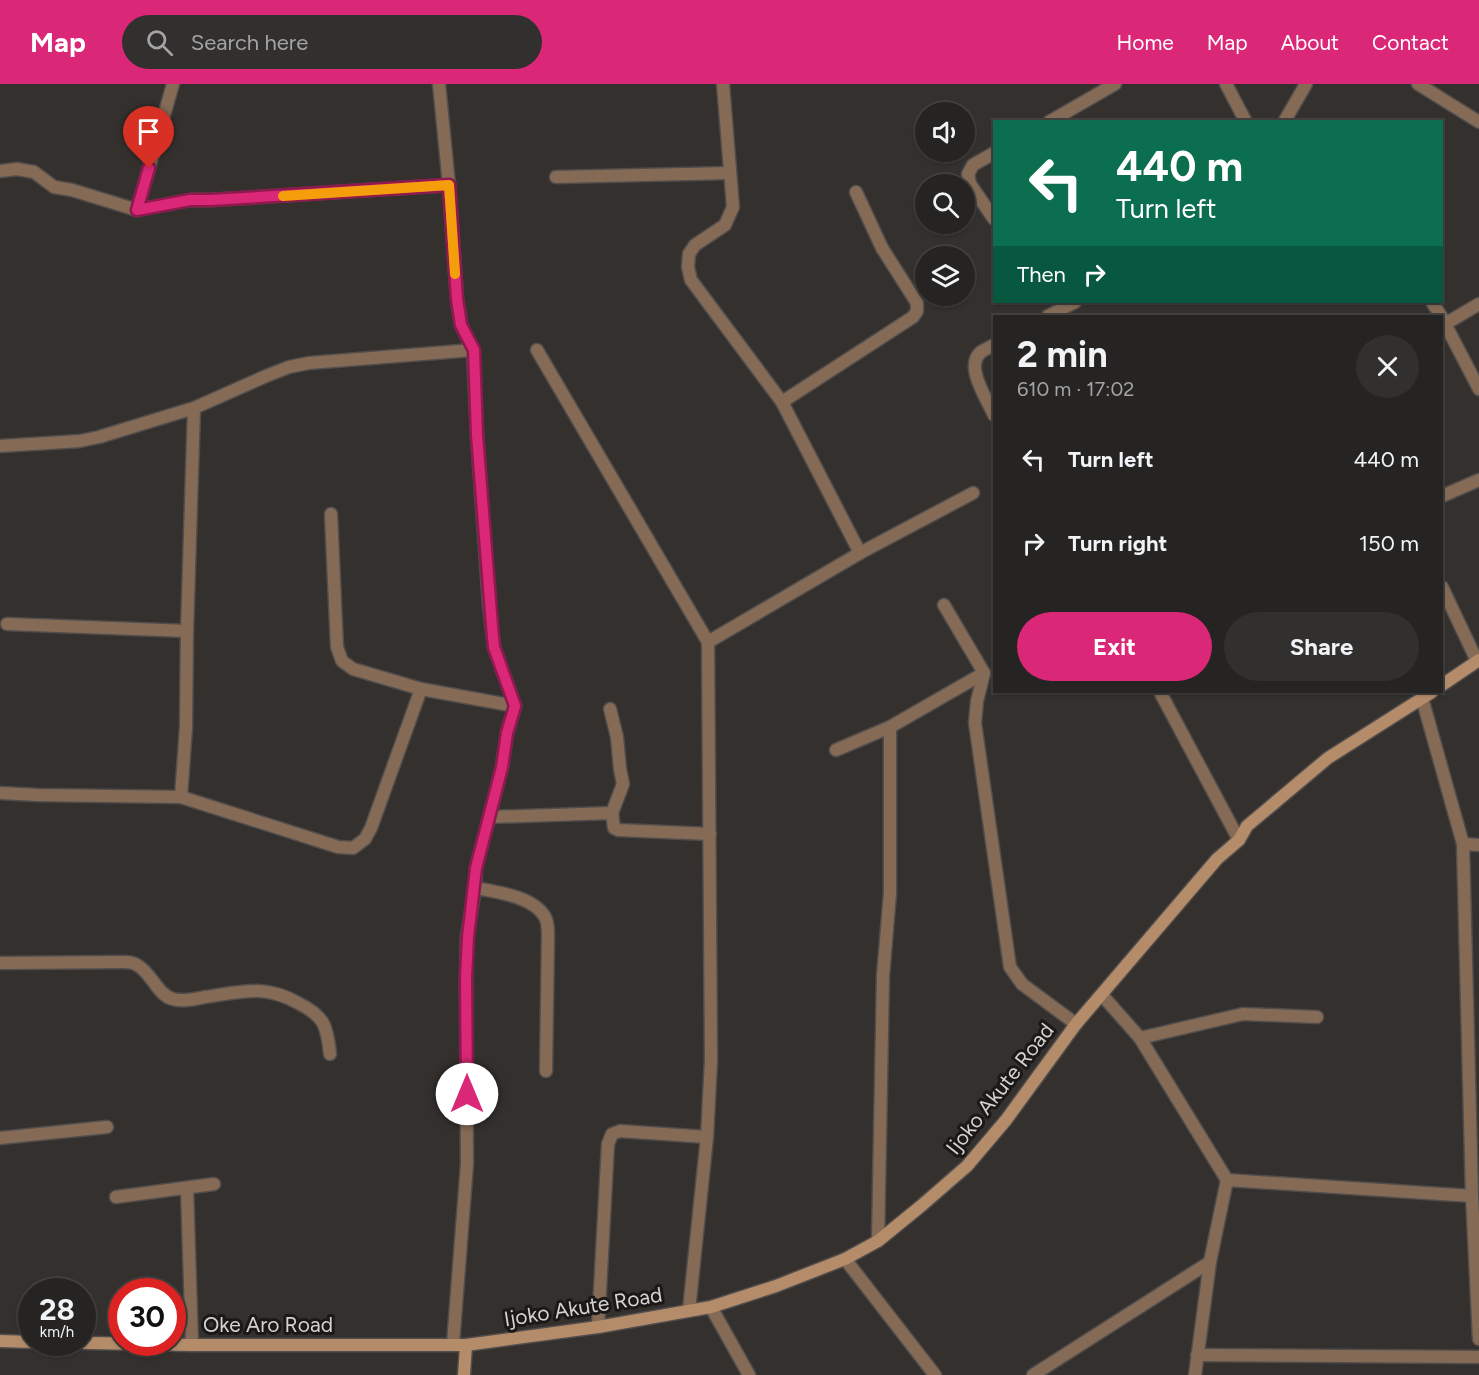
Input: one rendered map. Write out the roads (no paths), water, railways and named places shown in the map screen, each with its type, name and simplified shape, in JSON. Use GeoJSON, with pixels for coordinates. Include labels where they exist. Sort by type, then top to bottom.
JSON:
{"type":"FeatureCollection","features":[{"type":"Feature","properties":{"kind":"main road"},"geometry":{"type":"LineString","coordinates":[[1443,684],[1478,660]]}},
{"type":"Feature","properties":{"kind":"main road","name":"Ijoko Akute Road"},"geometry":{"type":"LineString","coordinates":[[459,1344],[598,1327],[711,1307],[776,1286],[845,1259],[878,1240],[967,1166],[1006,1120],[1076,1024],[1217,859],[1239,840],[1247,826],[1328,758],[1427,695]]}},
{"type":"Feature","properties":{"kind":"main road"},"geometry":{"type":"LineString","coordinates":[[0,1341],[18,1342]]}},
{"type":"Feature","properties":{"kind":"main road","name":"Oke Aro Road"},"geometry":{"type":"LineString","coordinates":[[96,1343],[459,1344]]}},
{"type":"Feature","properties":{"kind":"main road"},"geometry":{"type":"LineString","coordinates":[[459,1344],[464,1375]]}},
{"type":"Feature","properties":{"kind":"street"},"geometry":{"type":"LineString","coordinates":[[137,210],[173,84]]}},
{"type":"Feature","properties":{"kind":"street"},"geometry":{"type":"LineString","coordinates":[[439,84],[457,299],[461,325],[474,350],[479,457],[494,647],[515,706],[476,868],[468,937],[466,977],[467,1164],[459,1344]]}},
{"type":"Feature","properties":{"kind":"street"},"geometry":{"type":"LineString","coordinates":[[723,84],[733,207],[725,225],[695,245],[689,254],[689,274],[691,280],[782,402],[860,553]]}},
{"type":"Feature","properties":{"kind":"street"},"geometry":{"type":"LineString","coordinates":[[1052,120],[1115,84]]}},
{"type":"Feature","properties":{"kind":"street"},"geometry":{"type":"LineString","coordinates":[[1226,84],[1245,120]]}},
{"type":"Feature","properties":{"kind":"street"},"geometry":{"type":"LineString","coordinates":[[1285,120],[1306,84]]}},
{"type":"Feature","properties":{"kind":"street"},"geometry":{"type":"LineString","coordinates":[[1418,84],[1479,122]]}},
{"type":"Feature","properties":{"kind":"street"},"geometry":{"type":"LineString","coordinates":[[993,154],[973,165],[968,174],[970,184],[993,218]]}},
{"type":"Feature","properties":{"kind":"street"},"geometry":{"type":"LineString","coordinates":[[0,171],[33,172],[54,187],[72,190],[137,210],[190,200],[449,185]]}},
{"type":"Feature","properties":{"kind":"street"},"geometry":{"type":"LineString","coordinates":[[556,177],[730,172]]}},
{"type":"Feature","properties":{"kind":"street"},"geometry":{"type":"LineString","coordinates":[[782,402],[912,317],[917,311],[917,303],[882,248],[855,192]]}},
{"type":"Feature","properties":{"kind":"street"},"geometry":{"type":"LineString","coordinates":[[1443,319],[1479,304]]}},
{"type":"Feature","properties":{"kind":"street"},"geometry":{"type":"LineString","coordinates":[[1443,321],[1479,389]]}},
{"type":"Feature","properties":{"kind":"street"},"geometry":{"type":"LineString","coordinates":[[993,346],[980,353],[975,364],[975,373],[993,413]]}},
{"type":"Feature","properties":{"kind":"street"},"geometry":{"type":"LineString","coordinates":[[0,446],[80,441],[194,408],[289,367],[309,363],[474,350]]}},
{"type":"Feature","properties":{"kind":"street"},"geometry":{"type":"LineString","coordinates":[[537,350],[708,642],[711,1060],[707,1137],[689,1310]]}},
{"type":"Feature","properties":{"kind":"street"},"geometry":{"type":"LineString","coordinates":[[181,797],[186,727],[194,408]]}},
{"type":"Feature","properties":{"kind":"street"},"geometry":{"type":"LineString","coordinates":[[1443,496],[1479,480]]}},
{"type":"Feature","properties":{"kind":"street"},"geometry":{"type":"LineString","coordinates":[[708,642],[860,553],[973,493]]}},
{"type":"Feature","properties":{"kind":"street"},"geometry":{"type":"LineString","coordinates":[[331,514],[337,647],[342,661],[353,669],[421,689],[515,706]]}},
{"type":"Feature","properties":{"kind":"street"},"geometry":{"type":"LineString","coordinates":[[1443,589],[1478,660]]}},
{"type":"Feature","properties":{"kind":"street"},"geometry":{"type":"LineString","coordinates":[[944,605],[984,673],[977,701],[975,723],[1010,968],[1022,984],[1076,1024]]}},
{"type":"Feature","properties":{"kind":"street"},"geometry":{"type":"LineString","coordinates":[[7,624],[187,631]]}},
{"type":"Feature","properties":{"kind":"street"},"geometry":{"type":"LineString","coordinates":[[836,750],[890,727],[984,673]]}},
{"type":"Feature","properties":{"kind":"street"},"geometry":{"type":"LineString","coordinates":[[0,793],[181,797],[338,847],[353,848],[365,839],[371,828],[421,689]]}},
{"type":"Feature","properties":{"kind":"street"},"geometry":{"type":"LineString","coordinates":[[1161,693],[1239,840]]}},
{"type":"Feature","properties":{"kind":"street"},"geometry":{"type":"LineString","coordinates":[[1427,695],[1463,844],[1472,1196],[1479,1339]]}},
{"type":"Feature","properties":{"kind":"street"},"geometry":{"type":"LineString","coordinates":[[610,709],[617,737],[623,784],[612,813],[614,828],[710,834]]}},
{"type":"Feature","properties":{"kind":"street"},"geometry":{"type":"LineString","coordinates":[[878,1240],[883,976],[890,893],[890,727]]}},
{"type":"Feature","properties":{"kind":"street"},"geometry":{"type":"LineString","coordinates":[[489,817],[612,813]]}},
{"type":"Feature","properties":{"kind":"street"},"geometry":{"type":"LineString","coordinates":[[1463,844],[1479,845]]}},
{"type":"Feature","properties":{"kind":"street"},"geometry":{"type":"LineString","coordinates":[[475,888],[523,899],[537,907],[546,918],[548,936],[546,1071]]}},
{"type":"Feature","properties":{"kind":"street"},"geometry":{"type":"LineString","coordinates":[[0,963],[124,962],[137,964],[147,972],[165,995],[173,999],[254,990],[271,991],[313,1011],[322,1020],[328,1035],[330,1053]]}},
{"type":"Feature","properties":{"kind":"street"},"geometry":{"type":"LineString","coordinates":[[1102,995],[1140,1038],[1227,1180],[1210,1262],[1195,1375]]}},
{"type":"Feature","properties":{"kind":"street"},"geometry":{"type":"LineString","coordinates":[[1140,1038],[1243,1014],[1317,1017]]}},
{"type":"Feature","properties":{"kind":"street"},"geometry":{"type":"LineString","coordinates":[[0,1138],[107,1127]]}},
{"type":"Feature","properties":{"kind":"street"},"geometry":{"type":"LineString","coordinates":[[598,1327],[608,1144],[612,1134],[620,1131],[707,1137]]}},
{"type":"Feature","properties":{"kind":"street"},"geometry":{"type":"LineString","coordinates":[[1227,1180],[1472,1196]]}},
{"type":"Feature","properties":{"kind":"street"},"geometry":{"type":"LineString","coordinates":[[116,1197],[214,1184]]}},
{"type":"Feature","properties":{"kind":"street"},"geometry":{"type":"LineString","coordinates":[[187,1188],[192,1345]]}},
{"type":"Feature","properties":{"kind":"street"},"geometry":{"type":"LineString","coordinates":[[845,1259],[935,1375]]}},
{"type":"Feature","properties":{"kind":"street"},"geometry":{"type":"LineString","coordinates":[[1033,1375],[1210,1262]]}},
{"type":"Feature","properties":{"kind":"street"},"geometry":{"type":"LineString","coordinates":[[711,1307],[748,1375]]}},
{"type":"Feature","properties":{"kind":"street"},"geometry":{"type":"LineString","coordinates":[[1197,1355],[1479,1357]]}}]}
